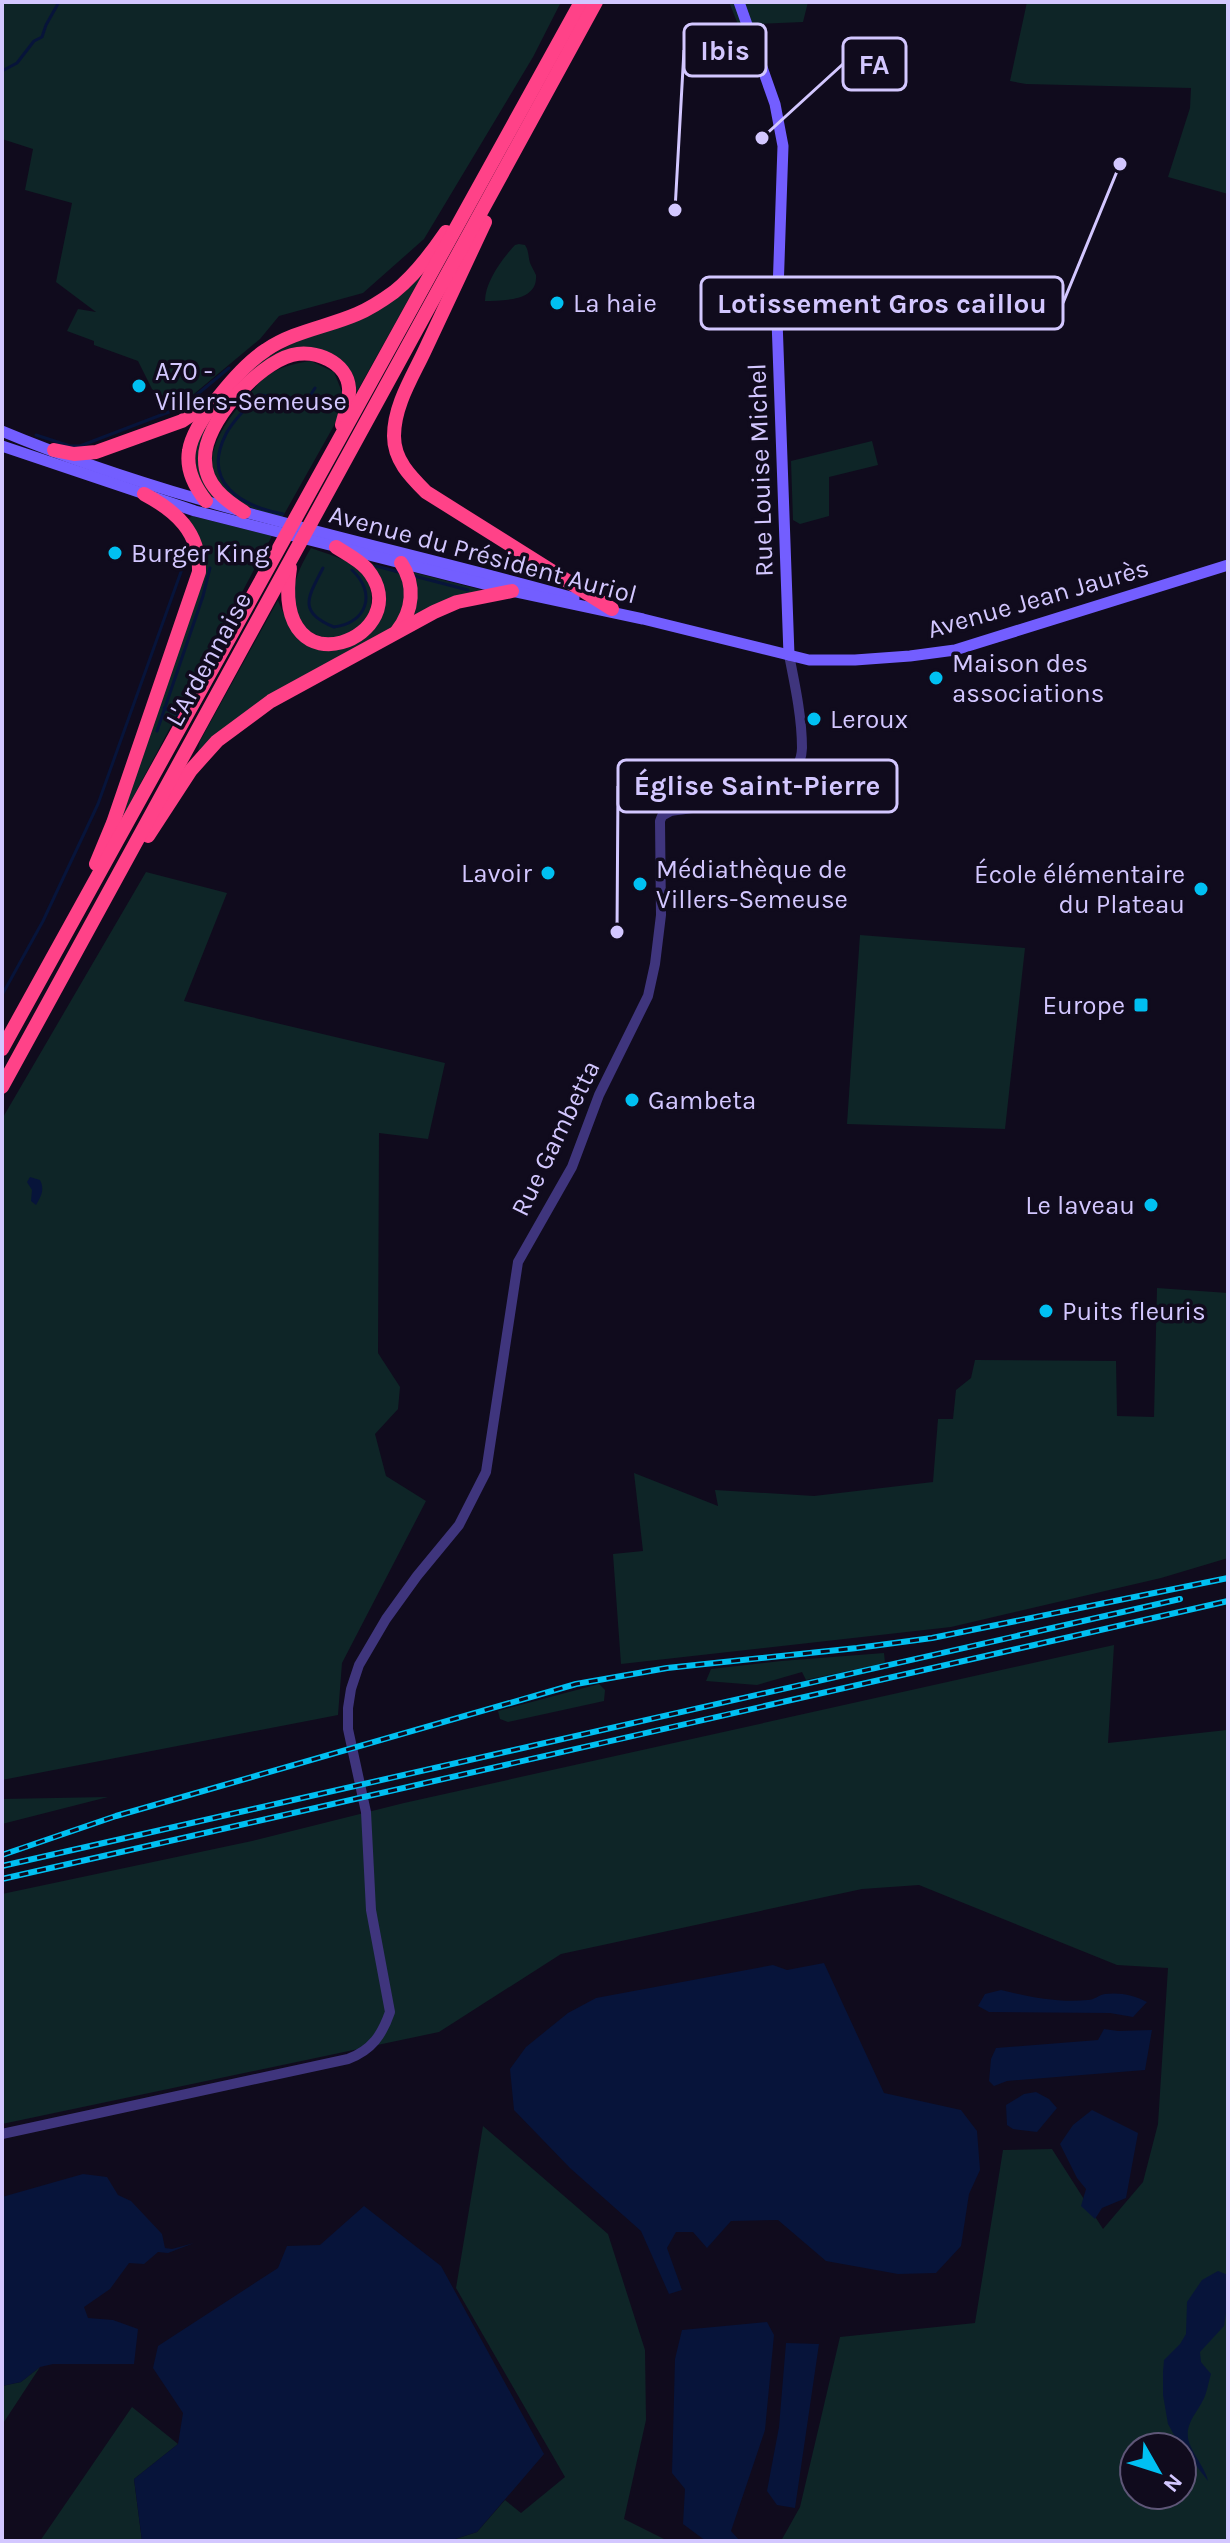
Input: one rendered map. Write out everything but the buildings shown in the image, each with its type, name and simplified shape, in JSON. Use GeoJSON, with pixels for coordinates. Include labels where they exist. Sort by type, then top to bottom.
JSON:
{"type":"FeatureCollection","features":[{"type":"Feature","properties":{"kind":"highway","name":"L'Ardennaise"},"geometry":{"type":"LineString","coordinates":[[2,1087],[292,556],[336,447],[581,2]]}},
{"type":"Feature","properties":{"kind":"highway","name":"L'Ardennaise"},"geometry":{"type":"LineString","coordinates":[[2,1049],[276,556],[313,504],[596,2]]}},
{"type":"Feature","properties":{"kind":"highway"},"geometry":{"type":"LineString","coordinates":[[508,161],[503,185],[401,401],[394,436],[396,449],[409,475],[426,492],[612,609]]}},
{"type":"Feature","properties":{"kind":"highway"},"geometry":{"type":"LineString","coordinates":[[206,501],[191,474],[189,449],[200,425],[222,392],[266,349],[295,335],[358,314],[394,291],[420,267],[457,214],[472,202]]}},
{"type":"Feature","properties":{"kind":"highway"},"geometry":{"type":"LineString","coordinates":[[244,512],[224,498],[211,483],[204,459],[206,446],[222,415],[239,393],[274,362],[292,355],[320,355],[344,373],[349,387],[348,404],[336,447]]}},
{"type":"Feature","properties":{"kind":"highway"},"geometry":{"type":"LineString","coordinates":[[54,450],[74,454],[96,452],[182,421],[222,392]]}},
{"type":"Feature","properties":{"kind":"highway"},"geometry":{"type":"LineString","coordinates":[[69,927],[113,823],[199,572],[196,544],[189,530],[173,511],[144,494]]}},
{"type":"Feature","properties":{"kind":"highway"},"geometry":{"type":"LineString","coordinates":[[292,556],[288,610],[305,634],[318,643],[335,646],[364,631],[372,620],[378,601],[375,582],[367,570],[336,547]]}},
{"type":"Feature","properties":{"kind":"highway"},"geometry":{"type":"LineString","coordinates":[[396,632],[411,602],[409,579],[401,563]]}},
{"type":"Feature","properties":{"kind":"highway"},"geometry":{"type":"LineString","coordinates":[[93,919],[191,770],[217,741],[271,701],[396,632],[457,602],[512,591]]}},
{"type":"Feature","properties":{"kind":"main road","name":"Rue Louise Michel"},"geometry":{"type":"LineString","coordinates":[[739,2],[775,104],[783,146],[777,320],[789,655]]}},
{"type":"Feature","properties":{"kind":"main road","name":"Avenue du Président Auriol"},"geometry":{"type":"LineString","coordinates":[[2,431],[85,463],[206,501],[643,619]]}},
{"type":"Feature","properties":{"kind":"main road","name":"Avenue du Président Auriol"},"geometry":{"type":"LineString","coordinates":[[2,446],[225,518],[512,591],[643,619]]}},
{"type":"Feature","properties":{"kind":"main road"},"geometry":{"type":"LineString","coordinates":[[206,501],[225,518]]}},
{"type":"Feature","properties":{"kind":"main road"},"geometry":{"type":"LineString","coordinates":[[389,549],[401,563]]}},
{"type":"Feature","properties":{"kind":"main road","name":"Avenue Jean Jaurès"},"geometry":{"type":"LineString","coordinates":[[643,619],[809,660],[855,660],[955,650],[1228,565]]}},
{"type":"Feature","properties":{"kind":"street","name":"Rue Gambetta"},"geometry":{"type":"LineString","coordinates":[[2,2134],[348,2059],[367,2050],[378,2039],[390,2012],[372,1923],[366,1812],[348,1729],[349,1699],[359,1665],[386,1619],[459,1525],[486,1472],[518,1262],[572,1167],[599,1095],[648,996],[660,925],[660,821],[671,811],[771,790],[790,776],[801,757],[789,655]]}},
{"type":"Feature","properties":{"kind":"green space"},"geometry":{"type":"Polygon","coordinates":[[[2,2],[561,2],[533,57],[424,239],[363,293],[279,316],[260,339],[177,408],[152,389],[138,361],[67,331],[78,309],[96,312],[56,282],[72,203],[25,190],[33,149],[2,139],[2,2]]]}},
{"type":"Feature","properties":{"kind":"green space"},"geometry":{"type":"Polygon","coordinates":[[[729,2],[808,2],[803,22],[758,24],[755,35],[743,37],[729,2]]]}},
{"type":"Feature","properties":{"kind":"green space"},"geometry":{"type":"Polygon","coordinates":[[[1027,2],[1228,2],[1228,194],[1168,177],[1190,108],[1191,88],[1010,81],[1027,2]]]}},
{"type":"Feature","properties":{"kind":"green space"},"geometry":{"type":"Polygon","coordinates":[[[519,244],[526,247],[536,275],[535,284],[518,298],[485,301],[495,271],[519,244]]]}},
{"type":"Feature","properties":{"kind":"green space"},"geometry":{"type":"Polygon","coordinates":[[[420,273],[422,275],[355,395],[337,357],[326,351],[310,347],[275,356],[205,432],[217,500],[209,498],[196,474],[195,448],[202,430],[257,363],[420,273]]]}},
{"type":"Feature","properties":{"kind":"green space"},"geometry":{"type":"Polygon","coordinates":[[[311,361],[334,372],[344,397],[341,413],[282,518],[245,505],[226,492],[212,468],[213,455],[223,429],[261,381],[280,369],[311,361]]]}},
{"type":"Feature","properties":{"kind":"green space"},"geometry":{"type":"Polygon","coordinates":[[[872,441],[878,465],[829,477],[829,516],[800,524],[793,520],[791,461],[872,441]]]}},
{"type":"Feature","properties":{"kind":"green space"},"geometry":{"type":"Polygon","coordinates":[[[192,516],[272,536],[113,835],[200,580],[188,519],[192,516]]]}},
{"type":"Feature","properties":{"kind":"green space"},"geometry":{"type":"Polygon","coordinates":[[[311,548],[356,567],[367,580],[372,599],[370,608],[362,625],[354,632],[344,636],[322,637],[300,622],[293,602],[294,591],[300,569],[311,548]]]}},
{"type":"Feature","properties":{"kind":"green space"},"geometry":{"type":"Polygon","coordinates":[[[369,563],[397,573],[401,571],[408,602],[397,625],[198,752],[200,741],[278,600],[295,629],[321,650],[347,646],[372,627],[378,620],[369,563]]]}},
{"type":"Feature","properties":{"kind":"green space"},"geometry":{"type":"Polygon","coordinates":[[[412,572],[486,591],[405,623],[412,572]]]}},
{"type":"Feature","properties":{"kind":"green space"},"geometry":{"type":"Polygon","coordinates":[[[146,872],[227,893],[184,1001],[445,1063],[428,1139],[379,1133],[378,1353],[400,1387],[398,1409],[375,1434],[386,1476],[426,1501],[342,1663],[338,1715],[2,1780],[2,1119],[146,872]]]}},
{"type":"Feature","properties":{"kind":"green space"},"geometry":{"type":"Polygon","coordinates":[[[860,935],[1025,948],[1005,1129],[847,1124],[860,935]]]}},
{"type":"Feature","properties":{"kind":"green space"},"geometry":{"type":"Polygon","coordinates":[[[1157,1288],[1228,1293],[1228,1558],[1161,1578],[951,1627],[621,1664],[613,1554],[643,1551],[634,1473],[718,1506],[715,1490],[814,1496],[933,1482],[938,1419],[953,1419],[956,1390],[971,1378],[975,1360],[1116,1361],[1117,1416],[1154,1417],[1157,1288]]]}},
{"type":"Feature","properties":{"kind":"green space"},"geometry":{"type":"Polygon","coordinates":[[[1114,1645],[1108,1743],[1227,1730],[1228,1737],[1228,2541],[781,2541],[800,2507],[840,2337],[975,2323],[1003,2150],[1052,2149],[1103,2229],[1143,2182],[1158,2124],[1168,1968],[1117,1965],[919,1885],[862,1889],[561,1954],[439,2032],[2,2124],[2,1894],[252,1841],[404,1803],[1114,1645]]]}},
{"type":"Feature","properties":{"kind":"green space"},"geometry":{"type":"Polygon","coordinates":[[[884,1653],[885,1663],[806,1680],[802,1672],[757,1685],[706,1681],[711,1669],[884,1653]]]}},
{"type":"Feature","properties":{"kind":"green space"},"geometry":{"type":"Polygon","coordinates":[[[599,1684],[605,1690],[604,1701],[508,1722],[500,1719],[498,1711],[599,1684]]]}},
{"type":"Feature","properties":{"kind":"green space"},"geometry":{"type":"Polygon","coordinates":[[[108,1797],[2,1824],[2,1799],[108,1797]]]}},
{"type":"Feature","properties":{"kind":"green space"},"geometry":{"type":"Polygon","coordinates":[[[483,2126],[608,2234],[645,2350],[646,2420],[624,2519],[668,2541],[449,2541],[477,2532],[505,2500],[521,2513],[565,2477],[456,2288],[483,2126]]]}},
{"type":"Feature","properties":{"kind":"green space"},"geometry":{"type":"Polygon","coordinates":[[[40,2367],[2,2425],[2,2386],[21,2382],[40,2367]]]}},
{"type":"Feature","properties":{"kind":"green space"},"geometry":{"type":"Polygon","coordinates":[[[132,2407],[178,2444],[134,2479],[142,2541],[40,2541],[132,2407]]]}},
{"type":"Feature","properties":{"kind":"water"},"geometry":{"type":"Polygon","coordinates":[[[30,1177],[40,1180],[42,1187],[36,1205],[31,1201],[32,1190],[27,1182],[30,1177]]]}},
{"type":"Feature","properties":{"kind":"water"},"geometry":{"type":"Polygon","coordinates":[[[824,1963],[884,2093],[961,2110],[977,2131],[980,2170],[969,2194],[961,2246],[936,2273],[898,2274],[826,2261],[778,2220],[731,2221],[707,2248],[693,2232],[676,2232],[667,2248],[682,2290],[669,2294],[641,2231],[570,2168],[514,2110],[510,2069],[526,2047],[568,2013],[596,1998],[773,1965],[787,1970],[824,1963]]]}},
{"type":"Feature","properties":{"kind":"water"},"geometry":{"type":"Polygon","coordinates":[[[1001,1990],[1066,2001],[1121,1994],[1147,2002],[1133,2017],[1110,2013],[989,2012],[978,2006],[985,1994],[1001,1990]]]}},
{"type":"Feature","properties":{"kind":"water"},"geometry":{"type":"Polygon","coordinates":[[[1104,2029],[1152,2030],[1145,2070],[1007,2081],[994,2086],[989,2081],[991,2059],[996,2048],[1098,2040],[1104,2029]]]}},
{"type":"Feature","properties":{"kind":"water"},"geometry":{"type":"Polygon","coordinates":[[[1036,2092],[1057,2108],[1037,2132],[1013,2129],[1007,2125],[1006,2105],[1024,2094],[1036,2092]]]}},
{"type":"Feature","properties":{"kind":"water"},"geometry":{"type":"Polygon","coordinates":[[[1092,2110],[1138,2133],[1126,2198],[1102,2208],[1095,2219],[1081,2206],[1086,2189],[1060,2144],[1073,2125],[1092,2110]]]}},
{"type":"Feature","properties":{"kind":"water"},"geometry":{"type":"Polygon","coordinates":[[[83,2174],[107,2177],[118,2195],[131,2201],[162,2234],[165,2248],[194,2243],[168,2253],[158,2252],[144,2264],[129,2263],[110,2289],[84,2307],[88,2318],[113,2320],[138,2329],[134,2364],[53,2364],[40,2367],[21,2382],[2,2386],[2,2197],[83,2174]]]}},
{"type":"Feature","properties":{"kind":"water"},"geometry":{"type":"Polygon","coordinates":[[[364,2206],[441,2266],[544,2454],[477,2532],[449,2541],[142,2541],[134,2479],[178,2444],[183,2413],[153,2368],[158,2346],[278,2268],[287,2246],[320,2245],[364,2206]]]}},
{"type":"Feature","properties":{"kind":"water"},"geometry":{"type":"Polygon","coordinates":[[[1218,2271],[1228,2275],[1224,2326],[1200,2352],[1201,2362],[1211,2374],[1206,2393],[1188,2431],[1172,2431],[1163,2395],[1164,2360],[1186,2334],[1187,2302],[1202,2280],[1218,2271]]]}},
{"type":"Feature","properties":{"kind":"water"},"geometry":{"type":"Polygon","coordinates":[[[767,2322],[774,2335],[765,2430],[731,2531],[740,2541],[706,2541],[683,2524],[685,2489],[672,2473],[675,2359],[682,2330],[767,2322]]]}},
{"type":"Feature","properties":{"kind":"water"},"geometry":{"type":"Polygon","coordinates":[[[786,2343],[819,2344],[795,2508],[777,2505],[767,2491],[779,2427],[786,2343]]]}},
{"type":"Feature","properties":{"kind":"water"},"geometry":{"type":"Polygon","coordinates":[[[1198,2460],[1205,2472],[1208,2481],[1198,2468],[1198,2460]]]}},
{"type":"Feature","properties":{"kind":"waterway"},"geometry":{"type":"LineString","coordinates":[[2,71],[17,63],[34,41],[42,37],[59,2]]}},
{"type":"Feature","properties":{"kind":"waterway"},"geometry":{"type":"LineString","coordinates":[[36,435],[70,446],[80,446],[182,407],[229,368]]}},
{"type":"Feature","properties":{"kind":"waterway"},"geometry":{"type":"LineString","coordinates":[[283,514],[253,505],[229,489],[218,466],[220,451],[229,429],[258,395],[308,399],[315,388]]}},
{"type":"Feature","properties":{"kind":"waterway"},"geometry":{"type":"LineString","coordinates":[[376,566],[399,572]]}},
{"type":"Feature","properties":{"kind":"waterway"},"geometry":{"type":"LineString","coordinates":[[157,731],[210,568]]}},
{"type":"Feature","properties":{"kind":"waterway"},"geometry":{"type":"LineString","coordinates":[[323,568],[310,595],[310,609],[315,616],[334,627],[354,620],[365,606],[364,588],[352,570]]}},
{"type":"Feature","properties":{"kind":"waterway"},"geometry":{"type":"LineString","coordinates":[[2,995],[43,921],[98,804],[182,569]]}},
{"type":"Feature","properties":{"kind":"waterway"},"geometry":{"type":"LineString","coordinates":[[414,576],[468,590]]}},
{"type":"Feature","properties":{"kind":"waterway"},"geometry":{"type":"LineString","coordinates":[[164,708],[178,715]]}},
{"type":"Feature","properties":{"kind":"railway"},"geometry":{"type":"LineString","coordinates":[[2,1855],[116,1816],[576,1684],[667,1668],[932,1638],[1228,1578]]}},
{"type":"Feature","properties":{"kind":"railway"},"geometry":{"type":"LineString","coordinates":[[2,1866],[1180,1599]]}},
{"type":"Feature","properties":{"kind":"railway"},"geometry":{"type":"LineString","coordinates":[[2,1879],[1228,1601]]}},
{"type":"Feature","properties":{"kind":"place","name":"FA"},"geometry":{"type":"Point","coordinates":[762,138]}},
{"type":"Feature","properties":{"kind":"place","name":"Lotissement Gros caillou"},"geometry":{"type":"Point","coordinates":[1120,164]}},
{"type":"Feature","properties":{"kind":"place","name":"Ibis"},"geometry":{"type":"Point","coordinates":[675,210]}},
{"type":"Feature","properties":{"kind":"place","name":"La haie"},"geometry":{"type":"Point","coordinates":[557,303]}},
{"type":"Feature","properties":{"kind":"place","name":"A70 - Villers-Semeuse"},"geometry":{"type":"Point","coordinates":[139,386]}},
{"type":"Feature","properties":{"kind":"place","name":"Burger King"},"geometry":{"type":"Point","coordinates":[115,553]}},
{"type":"Feature","properties":{"kind":"place","name":"Maison des associations"},"geometry":{"type":"Point","coordinates":[936,678]}},
{"type":"Feature","properties":{"kind":"place","name":"Leroux"},"geometry":{"type":"Point","coordinates":[814,719]}},
{"type":"Feature","properties":{"kind":"place","name":"Lavoir"},"geometry":{"type":"Point","coordinates":[548,873]}},
{"type":"Feature","properties":{"kind":"place","name":"Médiathèque de Villers-Semeuse"},"geometry":{"type":"Point","coordinates":[640,884]}},
{"type":"Feature","properties":{"kind":"place","name":"École élémentaire du Plateau"},"geometry":{"type":"Point","coordinates":[1201,889]}},
{"type":"Feature","properties":{"kind":"place","name":"Église Saint-Pierre"},"geometry":{"type":"Point","coordinates":[617,932]}},
{"type":"Feature","properties":{"kind":"place","name":"Europe"},"geometry":{"type":"Point","coordinates":[1141,1005]}},
{"type":"Feature","properties":{"kind":"place","name":"Gambeta"},"geometry":{"type":"Point","coordinates":[632,1100]}},
{"type":"Feature","properties":{"kind":"place","name":"Le laveau"},"geometry":{"type":"Point","coordinates":[1151,1205]}},
{"type":"Feature","properties":{"kind":"place","name":"Puits fleuris"},"geometry":{"type":"Point","coordinates":[1046,1311]}}]}
